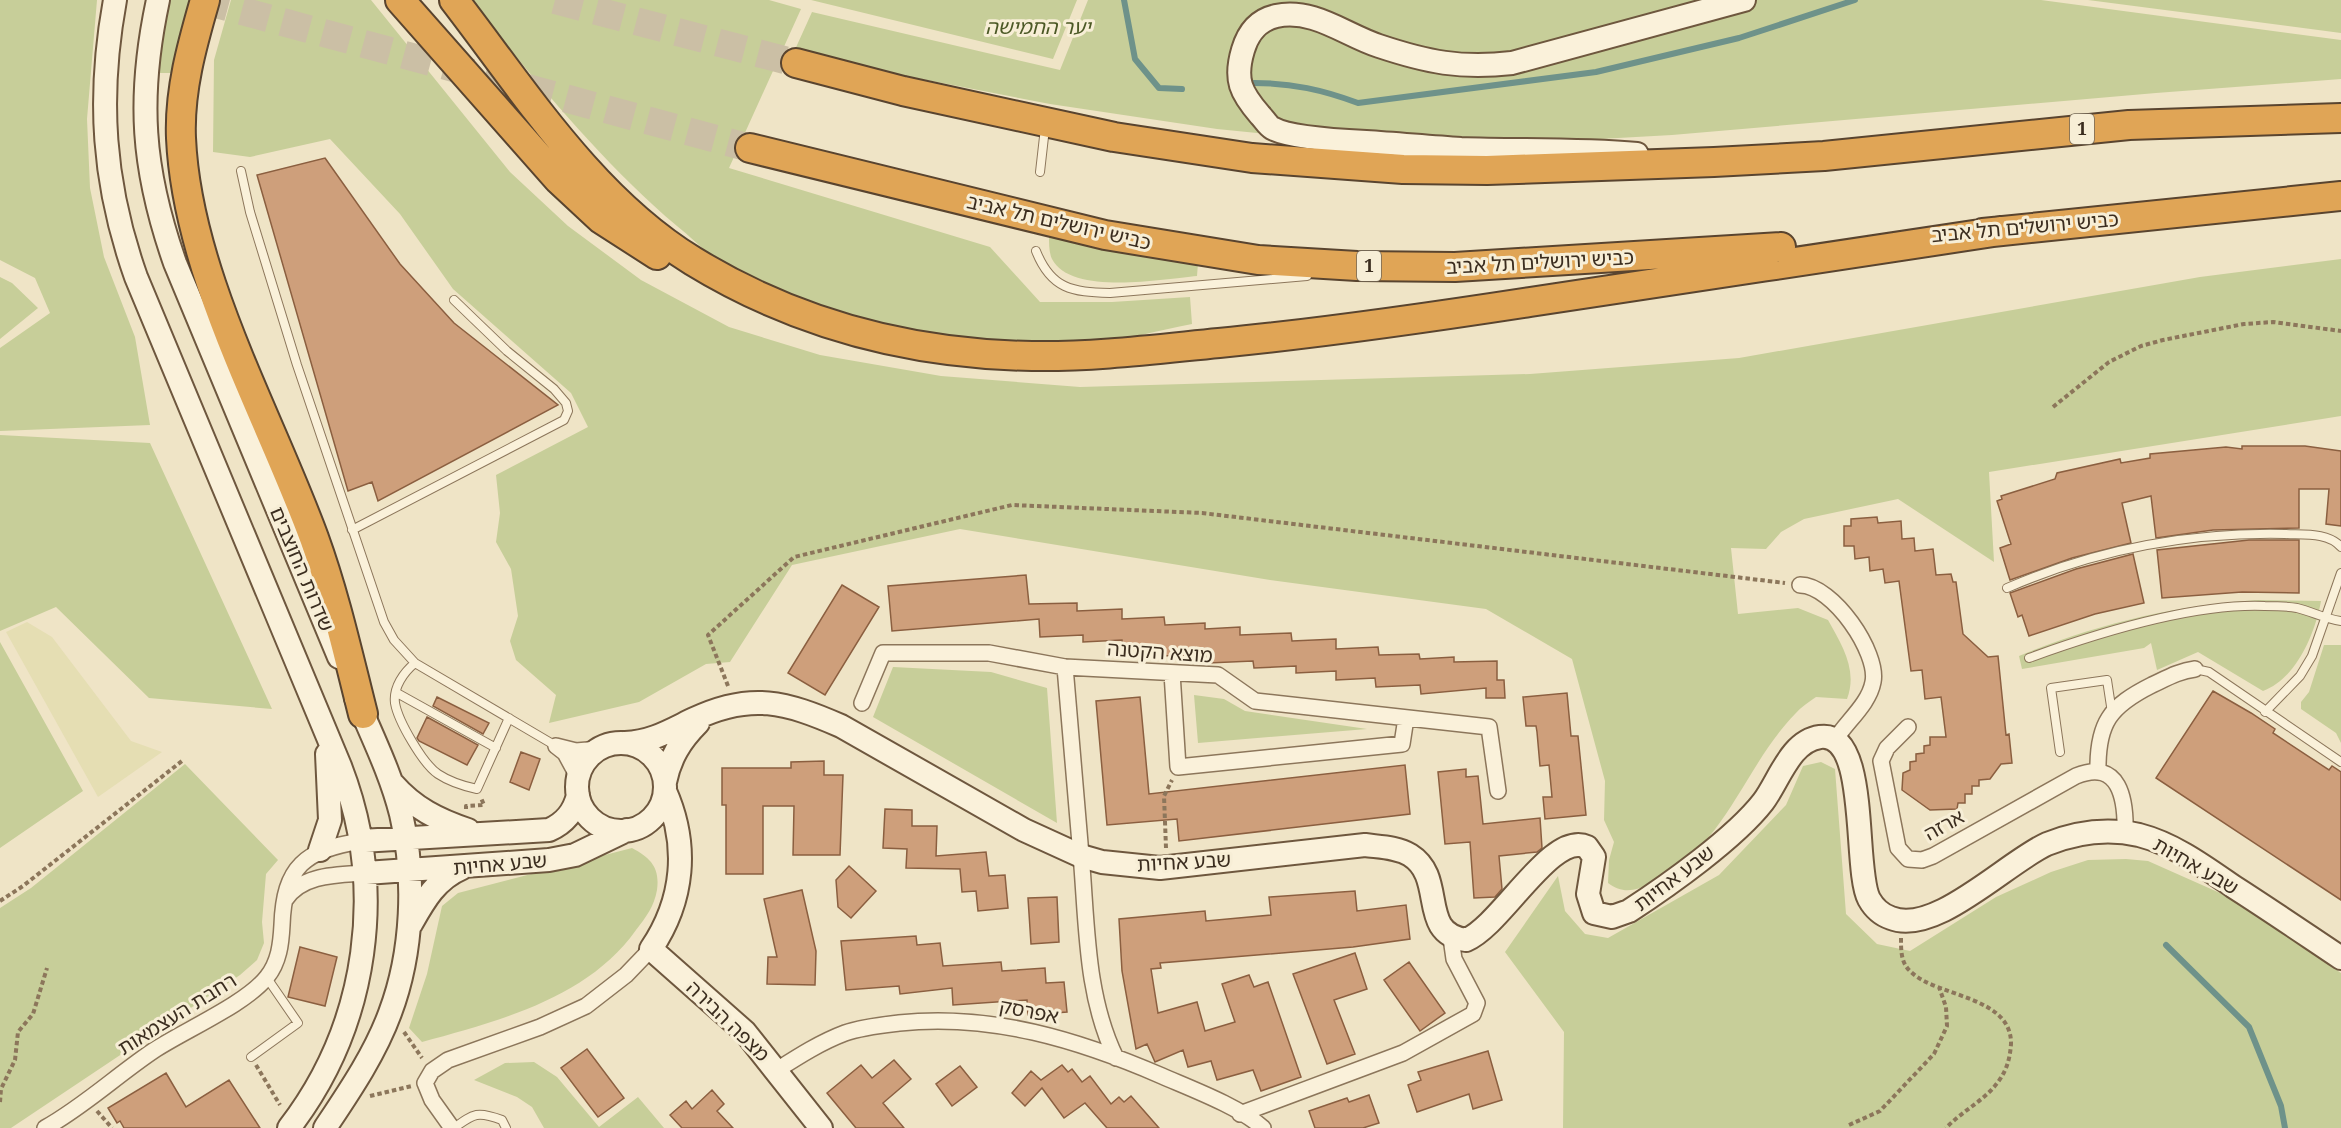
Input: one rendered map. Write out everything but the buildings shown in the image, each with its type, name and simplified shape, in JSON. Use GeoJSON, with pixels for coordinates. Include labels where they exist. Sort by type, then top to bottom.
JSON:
{"type":"FeatureCollection","features":[{"type":"Feature","properties":{"kind":"highway"},"geometry":{"type":"LineString","coordinates":[[205,0],[188,60],[184,96],[181,137],[188,195],[224,319],[316,544],[337,608],[363,714]]}},
{"type":"Feature","properties":{"kind":"highway"},"geometry":{"type":"LineString","coordinates":[[400,0],[558,179],[601,219],[668,263],[739,297],[804,319],[909,345],[971,353],[1034,356],[1099,355],[1384,325],[2000,231]]}},
{"type":"Feature","properties":{"kind":"highway"},"geometry":{"type":"LineString","coordinates":[[454,0],[561,138],[600,184],[642,224],[689,259],[740,288],[793,312],[834,326]]}},
{"type":"Feature","properties":{"kind":"highway","name":"1"},"geometry":{"type":"LineString","coordinates":[[796,63],[903,91],[1045,123],[1182,149],[1325,165],[1487,170],[1714,162],[1824,156],[2129,125],[2341,118]]}},
{"type":"Feature","properties":{"kind":"highway","name":"כביש ירושלים תל אביב"},"geometry":{"type":"LineString","coordinates":[[750,148],[1158,245],[1258,260],[1406,267],[1576,261],[2000,231],[2341,196]]}},
{"type":"Feature","properties":{"kind":"main road"},"geometry":{"type":"LineString","coordinates":[[115,0],[107,57],[105,131],[108,167],[120,231],[154,321],[348,787],[361,841],[366,873],[365,941],[356,986],[326,1068],[291,1126]]}},
{"type":"Feature","properties":{"kind":"main road","name":"שדרות החוצבים"},"geometry":{"type":"LineString","coordinates":[[158,0],[147,60],[143,102],[144,134],[160,220],[180,274],[389,779],[406,837],[408,931],[399,983],[390,1013],[370,1055],[325,1128]]}},
{"type":"Feature","properties":{"kind":"main road"},"geometry":{"type":"LineString","coordinates":[[1714,162],[1604,151],[1460,149],[1310,137],[1272,128],[1243,95],[1240,74],[1241,55],[1247,37],[1256,26],[1275,16],[1294,16],[1312,17],[1376,46],[1438,63],[1475,67],[1512,63],[1744,0]]}},
{"type":"Feature","properties":{"kind":"main road","name":"שבע אחיות"},"geometry":{"type":"LineString","coordinates":[[625,743],[658,738],[710,712],[739,702],[779,704],[809,712],[841,726],[1024,830],[1081,856],[1131,866],[1167,867],[1365,845],[1392,848],[1409,854],[1423,866],[1430,877],[1437,918],[1443,931],[1451,938],[1466,940],[1476,936],[1492,922],[1555,852],[1576,843],[1587,847],[1594,857],[1588,894],[1594,913],[1612,918],[1629,911],[1742,825],[1764,801],[1800,746],[1817,737],[1836,740]]}},
{"type":"Feature","properties":{"kind":"main road","name":"שבע אחיות"},"geometry":{"type":"LineString","coordinates":[[665,786],[668,768],[681,740],[710,712]]}},
{"type":"Feature","properties":{"kind":"main road"},"geometry":{"type":"LineString","coordinates":[[320,850],[330,820],[326,732]]}},
{"type":"Feature","properties":{"kind":"main road"},"geometry":{"type":"LineString","coordinates":[[1836,740],[1846,751],[1852,768],[1866,890],[1875,907],[1900,921]]}},
{"type":"Feature","properties":{"kind":"main road"},"geometry":{"type":"LineString","coordinates":[[651,949],[669,916],[679,871],[679,828],[662,771],[648,752],[625,743],[599,749],[586,761],[578,786],[582,806],[596,822],[616,830],[649,824],[663,830],[672,840],[678,856],[679,871]]}},
{"type":"Feature","properties":{"kind":"main road"},"geometry":{"type":"LineString","coordinates":[[389,779],[402,794],[426,813],[447,823],[487,835]]}},
{"type":"Feature","properties":{"kind":"main road","name":"שבע אחיות"},"geometry":{"type":"LineString","coordinates":[[361,841],[537,832],[557,827],[570,814],[578,786]]}},
{"type":"Feature","properties":{"kind":"main road"},"geometry":{"type":"LineString","coordinates":[[634,828],[653,817],[661,805],[665,786]]}},
{"type":"Feature","properties":{"kind":"main road","name":"שבע אחיות"},"geometry":{"type":"LineString","coordinates":[[366,873],[549,861],[575,855],[634,828]]}},
{"type":"Feature","properties":{"kind":"main road","name":"שבע אחיות"},"geometry":{"type":"LineString","coordinates":[[1900,921],[1935,915],[2026,855],[2064,838],[2101,831],[2125,833],[2160,842],[2180,852],[2341,958]]}},
{"type":"Feature","properties":{"kind":"main road"},"geometry":{"type":"LineString","coordinates":[[408,931],[432,890],[452,872],[466,867]]}},
{"type":"Feature","properties":{"kind":"main road","name":"מצפה הבירה"},"geometry":{"type":"LineString","coordinates":[[651,949],[746,1032],[821,1128]]}},
{"type":"Feature","properties":{"kind":"street"},"geometry":{"type":"LineString","coordinates":[[1800,585],[1824,594],[1842,608],[1853,624],[1874,672],[1873,684],[1868,697],[1836,740]]}},
{"type":"Feature","properties":{"kind":"street","name":"מוצא הקטנה"},"geometry":{"type":"LineString","coordinates":[[862,703],[883,653],[989,653],[1065,667],[1218,675],[1255,701],[1489,727],[1498,791]]}},
{"type":"Feature","properties":{"kind":"street"},"geometry":{"type":"LineString","coordinates":[[1065,667],[1089,950],[1097,1007],[1105,1036],[1116,1058]]}},
{"type":"Feature","properties":{"kind":"street"},"geometry":{"type":"LineString","coordinates":[[2125,833],[2126,816],[2122,792],[2112,778],[2098,772],[2099,742],[2103,727],[2112,713],[2132,695],[2181,670],[2195,669]]}},
{"type":"Feature","properties":{"kind":"street"},"geometry":{"type":"LineString","coordinates":[[1172,673],[1178,767],[1402,744],[1406,718]]}},
{"type":"Feature","properties":{"kind":"street","name":"ארזה"},"geometry":{"type":"LineString","coordinates":[[1908,727],[1887,748],[1881,766],[1898,848],[1904,857],[1912,861],[1933,856],[2076,776],[2098,772]]}},
{"type":"Feature","properties":{"kind":"street"},"geometry":{"type":"LineString","coordinates":[[556,746],[576,751],[599,749]]}},
{"type":"Feature","properties":{"kind":"street"},"geometry":{"type":"LineString","coordinates":[[556,746],[565,753],[578,786]]}},
{"type":"Feature","properties":{"kind":"street","name":"רחבת העצמאות"},"geometry":{"type":"LineString","coordinates":[[45,1128],[153,1051],[252,992],[267,978],[276,963],[280,949],[285,889],[297,868],[320,850],[361,841]]}},
{"type":"Feature","properties":{"kind":"street"},"geometry":{"type":"LineString","coordinates":[[283,903],[290,893],[302,884],[328,877],[366,873]]}},
{"type":"Feature","properties":{"kind":"street"},"geometry":{"type":"LineString","coordinates":[[1240,1114],[1403,1053],[1473,1014],[1477,1003],[1454,959],[1451,938]]}},
{"type":"Feature","properties":{"kind":"street"},"geometry":{"type":"LineString","coordinates":[[453,1128],[432,1101],[428,1077],[448,1060],[540,1027],[586,1006],[626,975],[651,949]]}},
{"type":"Feature","properties":{"kind":"street","name":"אפרסק"},"geometry":{"type":"LineString","coordinates":[[777,1070],[813,1048],[847,1032],[938,1019],[1054,1036],[1116,1058],[1199,1092],[1263,1128]]}},
{"type":"Feature","properties":{"kind":"lane"},"geometry":{"type":"LineString","coordinates":[[1040,172],[1045,123]]}},
{"type":"Feature","properties":{"kind":"lane"},"geometry":{"type":"LineString","coordinates":[[241,171],[250,212],[294,354],[384,622],[394,640],[415,663],[556,746]]}},
{"type":"Feature","properties":{"kind":"lane"},"geometry":{"type":"LineString","coordinates":[[1036,251],[1051,279],[1066,288],[1087,292],[1110,293],[1311,275]]}},
{"type":"Feature","properties":{"kind":"lane"},"geometry":{"type":"LineString","coordinates":[[1323,274],[1406,267]]}},
{"type":"Feature","properties":{"kind":"lane"},"geometry":{"type":"LineString","coordinates":[[352,530],[564,420],[568,411],[566,403],[554,389],[507,351],[454,300]]}},
{"type":"Feature","properties":{"kind":"lane"},"geometry":{"type":"LineString","coordinates":[[2007,588],[2093,557],[2184,539],[2246,534],[2309,535],[2329,539],[2341,548]]}},
{"type":"Feature","properties":{"kind":"lane"},"geometry":{"type":"LineString","coordinates":[[2265,712],[2300,676],[2312,656],[2341,573]]}},
{"type":"Feature","properties":{"kind":"lane"},"geometry":{"type":"LineString","coordinates":[[2029,658],[2131,625],[2207,610],[2262,605],[2297,608],[2326,619],[2341,621]]}},
{"type":"Feature","properties":{"kind":"lane"},"geometry":{"type":"LineString","coordinates":[[415,663],[405,672],[395,703],[403,723],[424,760],[437,773],[461,786],[477,789],[509,718]]}},
{"type":"Feature","properties":{"kind":"lane"},"geometry":{"type":"LineString","coordinates":[[2195,669],[2209,672],[2341,762]]}},
{"type":"Feature","properties":{"kind":"lane"},"geometry":{"type":"LineString","coordinates":[[2060,752],[2052,688],[2108,680],[2112,713]]}},
{"type":"Feature","properties":{"kind":"lane"},"geometry":{"type":"LineString","coordinates":[[397,693],[496,748]]}},
{"type":"Feature","properties":{"kind":"lane"},"geometry":{"type":"LineString","coordinates":[[251,1057],[298,1023],[267,978]]}},
{"type":"Feature","properties":{"kind":"lane"},"geometry":{"type":"LineString","coordinates":[[453,1128],[471,1116],[483,1113],[502,1120],[506,1128]]}},
{"type":"Feature","properties":{"kind":"path"},"geometry":{"type":"LineString","coordinates":[[2053,407],[2109,363],[2141,346],[2163,340],[2244,324],[2273,322],[2341,331]]}},
{"type":"Feature","properties":{"kind":"path"},"geometry":{"type":"LineString","coordinates":[[731,693],[708,635],[794,557],[1012,505],[1202,513],[1800,585]]}},
{"type":"Feature","properties":{"kind":"path"},"geometry":{"type":"LineString","coordinates":[[0,901],[23,886],[182,761]]}},
{"type":"Feature","properties":{"kind":"path"},"geometry":{"type":"LineString","coordinates":[[1167,867],[1164,796],[1178,767]]}},
{"type":"Feature","properties":{"kind":"path"},"geometry":{"type":"LineString","coordinates":[[1900,921],[1901,957],[1912,973],[1983,1005],[2000,1017],[2011,1034],[2010,1060],[1998,1082],[1946,1128]]}},
{"type":"Feature","properties":{"kind":"path"},"geometry":{"type":"LineString","coordinates":[[0,1102],[1,1089],[15,1060],[18,1032],[33,1014],[47,968]]}},
{"type":"Feature","properties":{"kind":"path"},"geometry":{"type":"LineString","coordinates":[[1849,1125],[1880,1111],[1934,1054],[1947,1026],[1946,1007],[1938,986]]}},
{"type":"Feature","properties":{"kind":"path"},"geometry":{"type":"LineString","coordinates":[[342,1102],[428,1077],[390,1013]]}},
{"type":"Feature","properties":{"kind":"path"},"geometry":{"type":"LineString","coordinates":[[251,1057],[291,1126]]}},
{"type":"Feature","properties":{"kind":"shaded area"},"geometry":{"type":"Polygon","coordinates":[[[27,622],[52,637],[131,741],[162,752],[98,797],[6,632],[27,622]]]}},
{"type":"Feature","properties":{"kind":"green space"},"geometry":{"type":"Polygon","coordinates":[[[0,0],[97,0],[87,119],[90,188],[104,257],[135,337],[150,425],[0,431],[0,348],[50,313],[35,278],[0,260],[0,0]]]}},
{"type":"Feature","properties":{"kind":"green space"},"geometry":{"type":"Polygon","coordinates":[[[168,0],[194,0],[177,73],[154,73],[168,0]]]}},
{"type":"Feature","properties":{"kind":"green space"},"geometry":{"type":"Polygon","coordinates":[[[231,0],[371,0],[510,172],[568,226],[641,280],[729,327],[820,355],[941,376],[1080,387],[1530,374],[1739,358],[2200,277],[2341,259],[2341,416],[1989,472],[1994,562],[1898,499],[1804,519],[1781,532],[1766,549],[1731,548],[1738,614],[1798,608],[1828,620],[1843,648],[1850,668],[1851,678],[1847,699],[1816,697],[1800,709],[1777,736],[1715,829],[1697,850],[1676,869],[1634,890],[1618,889],[1608,883],[1609,860],[1614,842],[1604,820],[1605,781],[1572,659],[1486,609],[1270,580],[960,529],[792,565],[730,662],[706,664],[639,702],[549,723],[556,695],[516,660],[510,641],[518,616],[511,569],[496,542],[500,513],[496,475],[588,427],[571,393],[453,289],[400,214],[330,139],[250,157],[213,152],[214,60],[231,0]]]}},
{"type":"Feature","properties":{"kind":"green space"},"geometry":{"type":"Polygon","coordinates":[[[469,0],[769,0],[801,9],[729,168],[990,247],[1040,302],[1112,302],[1190,297],[1192,324],[1103,342],[1046,344],[998,342],[898,328],[848,316],[801,301],[757,283],[708,253],[620,174],[568,118],[469,0]]]}},
{"type":"Feature","properties":{"kind":"green space","name":"יער החמישה"},"geometry":{"type":"Polygon","coordinates":[[[811,0],[1077,0],[1053,59],[811,0]]]}},
{"type":"Feature","properties":{"kind":"green space"},"geometry":{"type":"Polygon","coordinates":[[[1088,0],[2041,0],[2341,40],[2341,79],[1672,135],[1528,143],[1358,143],[1217,129],[1050,104],[793,54],[812,12],[1060,70],[1088,0]]]}},
{"type":"Feature","properties":{"kind":"green space"},"geometry":{"type":"Polygon","coordinates":[[[2088,0],[2341,0],[2341,33],[2088,0]]]}},
{"type":"Feature","properties":{"kind":"green space"},"geometry":{"type":"Polygon","coordinates":[[[1049,236],[1198,263],[1197,276],[1141,282],[1078,278],[1062,270],[1052,259],[1049,236]]]}},
{"type":"Feature","properties":{"kind":"green space"},"geometry":{"type":"Polygon","coordinates":[[[0,277],[12,283],[38,308],[0,339],[0,277]]]}},
{"type":"Feature","properties":{"kind":"green space"},"geometry":{"type":"Polygon","coordinates":[[[0,435],[150,443],[272,709],[149,698],[56,607],[0,631],[0,435]]]}},
{"type":"Feature","properties":{"kind":"green space"},"geometry":{"type":"Polygon","coordinates":[[[2259,600],[2321,601],[2309,641],[2302,654],[2285,677],[2263,691],[2198,652],[2157,670],[2151,643],[2144,648],[2022,669],[2019,656],[2078,634],[2167,611],[2259,600]]]}},
{"type":"Feature","properties":{"kind":"green space"},"geometry":{"type":"Polygon","coordinates":[[[0,642],[83,791],[0,848],[0,642]]]}},
{"type":"Feature","properties":{"kind":"green space"},"geometry":{"type":"Polygon","coordinates":[[[2324,645],[2341,645],[2341,743],[2336,733],[2301,709],[2301,702],[2309,692],[2324,645]]]}},
{"type":"Feature","properties":{"kind":"green space"},"geometry":{"type":"Polygon","coordinates":[[[893,667],[991,672],[1047,688],[1057,823],[873,717],[893,667]]]}},
{"type":"Feature","properties":{"kind":"green space"},"geometry":{"type":"Polygon","coordinates":[[[1194,695],[1224,699],[1245,711],[1367,729],[1198,743],[1194,695]]]}},
{"type":"Feature","properties":{"kind":"green space"},"geometry":{"type":"Polygon","coordinates":[[[1821,762],[1835,769],[1846,914],[1877,944],[1910,951],[1996,897],[2051,872],[2088,860],[2126,859],[2148,861],[2229,897],[2341,973],[2341,1128],[1563,1128],[1564,1032],[1505,952],[1558,876],[1565,911],[1585,934],[1608,938],[1719,875],[1786,805],[1803,766],[1821,762]]]}},
{"type":"Feature","properties":{"kind":"green space"},"geometry":{"type":"Polygon","coordinates":[[[185,764],[278,860],[266,874],[262,922],[264,943],[257,960],[240,975],[11,1128],[0,1128],[0,908],[31,888],[185,764]]]}},
{"type":"Feature","properties":{"kind":"green space"},"geometry":{"type":"Polygon","coordinates":[[[632,848],[653,864],[658,882],[656,896],[649,912],[636,930],[616,953],[593,973],[540,1004],[481,1025],[422,1042],[409,1028],[427,974],[442,906],[458,893],[632,848]]]}},
{"type":"Feature","properties":{"kind":"green space"},"geometry":{"type":"Polygon","coordinates":[[[534,1062],[557,1077],[599,1127],[638,1097],[664,1128],[544,1128],[532,1107],[517,1097],[474,1080],[505,1063],[534,1062]]]}},
{"type":"Feature","properties":{"kind":"waterway"},"geometry":{"type":"LineString","coordinates":[[1124,0],[1135,59],[1159,88],[1182,89]]}},
{"type":"Feature","properties":{"kind":"waterway"},"geometry":{"type":"LineString","coordinates":[[1254,83],[1307,88],[1358,103],[1596,72],[1739,38],[1855,0]]}},
{"type":"Feature","properties":{"kind":"waterway"},"geometry":{"type":"LineString","coordinates":[[2166,945],[2249,1027],[2281,1106],[2285,1128]]}},
{"type":"Feature","properties":{"kind":"tunnel"},"geometry":{"type":"LineString","coordinates":[[201,0],[750,148]]}},
{"type":"Feature","properties":{"kind":"tunnel"},"geometry":{"type":"LineString","coordinates":[[555,0],[796,63]]}}]}
